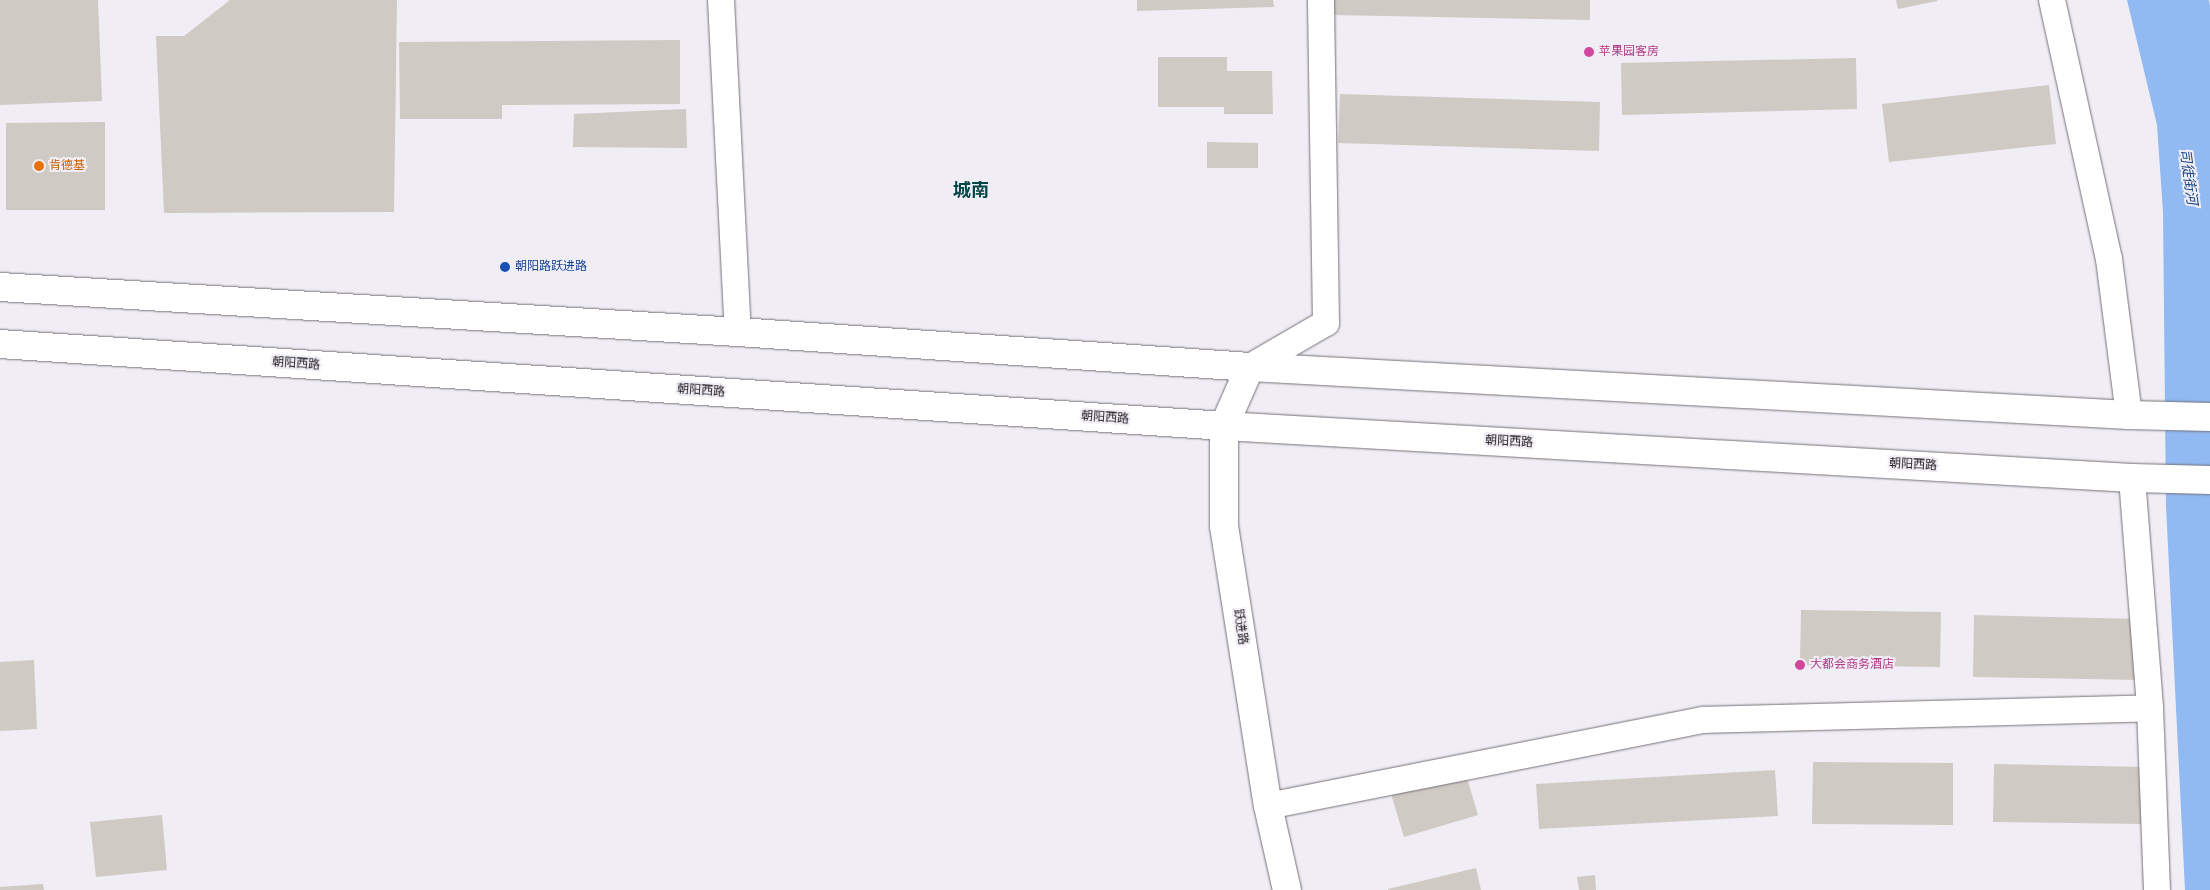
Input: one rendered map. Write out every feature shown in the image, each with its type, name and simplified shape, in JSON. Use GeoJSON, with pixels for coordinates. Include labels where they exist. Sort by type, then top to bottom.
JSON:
{"type":"FeatureCollection","features":[{"type":"Feature","properties":{"kind":"main road"},"geometry":{"type":"LineString","coordinates":[[0,287],[738,332],[1250,367],[2129,415],[2210,417]]}},
{"type":"Feature","properties":{"kind":"main road","name":"朝阳西路"},"geometry":{"type":"LineString","coordinates":[[0,344],[1224,426],[2132,478],[2210,480]]}},
{"type":"Feature","properties":{"kind":"main road","name":"跃进路"},"geometry":{"type":"LineString","coordinates":[[1250,367],[1224,426],[1224,526],[1268,806],[1287,890]]}},
{"type":"Feature","properties":{"kind":"street"},"geometry":{"type":"LineString","coordinates":[[721,0],[738,332]]}},
{"type":"Feature","properties":{"kind":"street"},"geometry":{"type":"LineString","coordinates":[[1250,367],[1326,324],[1321,0]]}},
{"type":"Feature","properties":{"kind":"street"},"geometry":{"type":"LineString","coordinates":[[2052,0],[2109,259],[2129,415]]}},
{"type":"Feature","properties":{"kind":"street"},"geometry":{"type":"LineString","coordinates":[[2132,478],[2150,708],[2157,890]]}},
{"type":"Feature","properties":{"kind":"street"},"geometry":{"type":"LineString","coordinates":[[1268,806],[1703,720],[2150,708]]}},
{"type":"Feature","properties":{"kind":"water","name":"司徒街河"},"geometry":{"type":"Polygon","coordinates":[[[2127,0],[2209,0],[2210,6],[2210,890],[2185,890],[2166,506],[2163,212],[2157,125],[2127,0]]]}},
{"type":"Feature","properties":{"kind":"building"},"geometry":{"type":"Polygon","coordinates":[[[0,0],[98,0],[102,101],[0,105],[0,0]]]}},
{"type":"Feature","properties":{"kind":"building"},"geometry":{"type":"Polygon","coordinates":[[[230,0],[397,0],[394,212],[164,213],[156,36],[184,36],[230,0]]]}},
{"type":"Feature","properties":{"kind":"building"},"geometry":{"type":"Polygon","coordinates":[[[1137,0],[1273,0],[1274,7],[1137,11],[1137,0]]]}},
{"type":"Feature","properties":{"kind":"building"},"geometry":{"type":"Polygon","coordinates":[[[1334,0],[1590,0],[1590,20],[1333,15],[1334,0]]]}},
{"type":"Feature","properties":{"kind":"building"},"geometry":{"type":"Polygon","coordinates":[[[1896,0],[1937,0],[1937,1],[1898,9],[1896,0]]]}},
{"type":"Feature","properties":{"kind":"building"},"geometry":{"type":"Polygon","coordinates":[[[680,40],[680,104],[502,105],[502,119],[400,119],[399,42],[680,40]]]}},
{"type":"Feature","properties":{"kind":"building"},"geometry":{"type":"Polygon","coordinates":[[[1158,57],[1227,57],[1227,71],[1272,71],[1273,114],[1224,114],[1224,107],[1158,107],[1158,57]]]}},
{"type":"Feature","properties":{"kind":"building"},"geometry":{"type":"Polygon","coordinates":[[[1856,58],[1857,109],[1622,115],[1621,63],[1856,58]]]}},
{"type":"Feature","properties":{"kind":"building"},"geometry":{"type":"Polygon","coordinates":[[[2049,85],[2056,144],[1889,162],[1882,104],[2049,85]]]}},
{"type":"Feature","properties":{"kind":"building"},"geometry":{"type":"Polygon","coordinates":[[[1340,94],[1600,102],[1599,151],[1338,143],[1340,94]]]}},
{"type":"Feature","properties":{"kind":"building"},"geometry":{"type":"Polygon","coordinates":[[[686,109],[687,148],[573,147],[574,114],[686,109]]]}},
{"type":"Feature","properties":{"kind":"building"},"geometry":{"type":"Polygon","coordinates":[[[105,122],[105,210],[6,210],[6,123],[105,122]]]}},
{"type":"Feature","properties":{"kind":"building"},"geometry":{"type":"Polygon","coordinates":[[[1207,142],[1258,143],[1258,168],[1207,168],[1207,142]]]}},
{"type":"Feature","properties":{"kind":"building"},"geometry":{"type":"Polygon","coordinates":[[[1801,610],[1941,612],[1940,667],[1800,665],[1801,610]]]}},
{"type":"Feature","properties":{"kind":"building"},"geometry":{"type":"Polygon","coordinates":[[[1974,615],[2141,619],[2140,680],[1973,677],[1974,615]]]}},
{"type":"Feature","properties":{"kind":"building"},"geometry":{"type":"Polygon","coordinates":[[[34,660],[37,729],[0,731],[0,662],[34,660]]]}},
{"type":"Feature","properties":{"kind":"building"},"geometry":{"type":"Polygon","coordinates":[[[1813,762],[1953,763],[1953,825],[1812,824],[1813,762]]]}},
{"type":"Feature","properties":{"kind":"building"},"geometry":{"type":"Polygon","coordinates":[[[1994,764],[2145,767],[2144,824],[1993,822],[1994,764]]]}},
{"type":"Feature","properties":{"kind":"building"},"geometry":{"type":"Polygon","coordinates":[[[1775,770],[1778,816],[1539,829],[1536,784],[1775,770]]]}},
{"type":"Feature","properties":{"kind":"building"},"geometry":{"type":"Polygon","coordinates":[[[1465,771],[1478,815],[1404,837],[1391,794],[1465,771]]]}},
{"type":"Feature","properties":{"kind":"building"},"geometry":{"type":"Polygon","coordinates":[[[162,815],[167,870],[96,877],[90,822],[162,815]]]}},
{"type":"Feature","properties":{"kind":"building"},"geometry":{"type":"Polygon","coordinates":[[[1476,868],[1481,890],[1388,890],[1388,889],[1476,868]]]}},
{"type":"Feature","properties":{"kind":"building"},"geometry":{"type":"Polygon","coordinates":[[[1595,875],[1596,890],[1579,890],[1577,877],[1595,875]]]}},
{"type":"Feature","properties":{"kind":"building"},"geometry":{"type":"Polygon","coordinates":[[[43,884],[44,890],[0,890],[0,887],[43,884]]]}},
{"type":"Feature","properties":{"kind":"place","name":"苹果园客房"},"geometry":{"type":"Point","coordinates":[1589,52]}},
{"type":"Feature","properties":{"kind":"place","name":"肯德基"},"geometry":{"type":"Point","coordinates":[39,166]}},
{"type":"Feature","properties":{"kind":"place","name":"朝阳路跃进路"},"geometry":{"type":"Point","coordinates":[505,267]}},
{"type":"Feature","properties":{"kind":"place","name":"大都会商务酒店"},"geometry":{"type":"Point","coordinates":[1800,665]}},
{"type":"Feature","properties":{"kind":"district","name":"城南"},"geometry":{"type":"Point","coordinates":[971,191]}}]}
